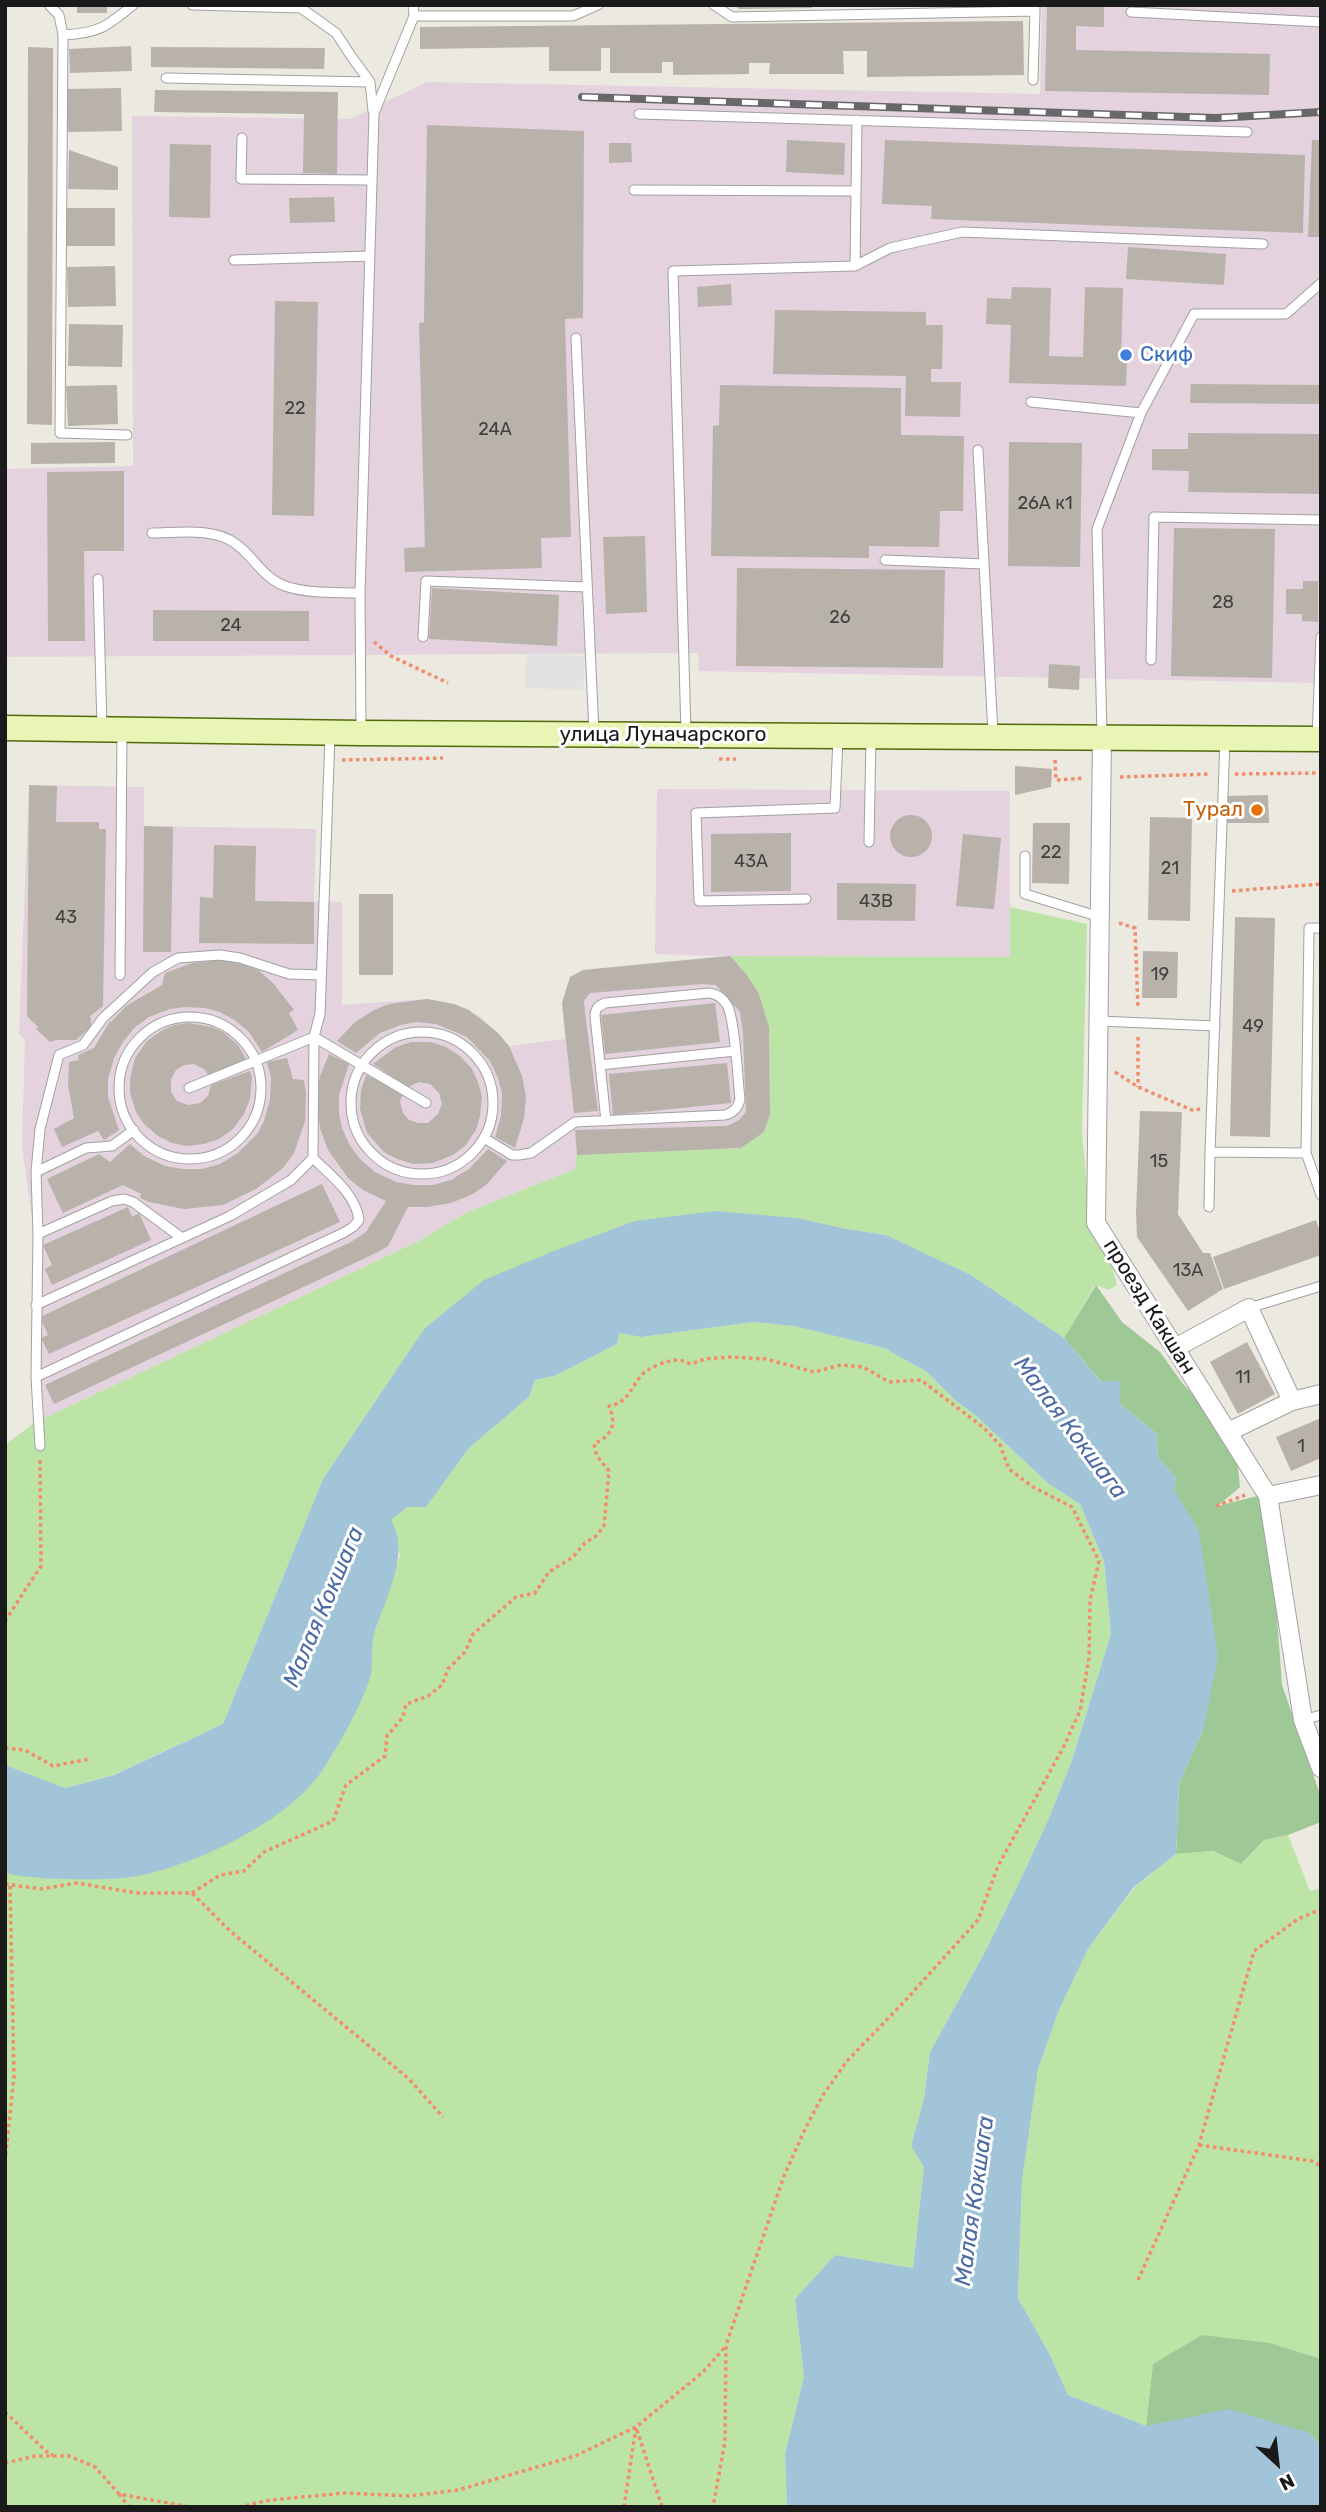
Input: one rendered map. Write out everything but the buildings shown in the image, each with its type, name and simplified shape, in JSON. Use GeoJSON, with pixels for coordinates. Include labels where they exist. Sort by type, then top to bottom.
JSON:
{"type":"FeatureCollection","features":[{"type":"Feature","properties":{"kind":"main road","name":"улица Луначарского"},"geometry":{"type":"LineString","coordinates":[[5,728],[1319,739]]}},
{"type":"Feature","properties":{"kind":"street","name":"проезд Какшан"},"geometry":{"type":"LineString","coordinates":[[1102,737],[1096,1223],[1266,1492],[1321,1768]]}},
{"type":"Feature","properties":{"kind":"street"},"geometry":{"type":"LineString","coordinates":[[1175,1348],[1249,1308],[1292,1401]]}},
{"type":"Feature","properties":{"kind":"street"},"geometry":{"type":"LineString","coordinates":[[1228,1432],[1292,1401],[1321,1394]]}},
{"type":"Feature","properties":{"kind":"street"},"geometry":{"type":"LineString","coordinates":[[1266,1492],[1321,1485]]}},
{"type":"Feature","properties":{"kind":"lane"},"geometry":{"type":"LineString","coordinates":[[49,5],[58,15],[63,35],[60,433],[127,435]]}},
{"type":"Feature","properties":{"kind":"lane"},"geometry":{"type":"LineString","coordinates":[[63,35],[89,34],[107,27],[133,5]]}},
{"type":"Feature","properties":{"kind":"lane"},"geometry":{"type":"LineString","coordinates":[[192,5],[301,8],[336,33],[370,82],[374,113],[360,593],[361,733]]}},
{"type":"Feature","properties":{"kind":"lane"},"geometry":{"type":"LineString","coordinates":[[374,113],[414,16],[413,5]]}},
{"type":"Feature","properties":{"kind":"lane"},"geometry":{"type":"LineString","coordinates":[[414,16],[573,16],[598,5]]}},
{"type":"Feature","properties":{"kind":"lane"},"geometry":{"type":"LineString","coordinates":[[714,5],[732,17],[1035,8],[1034,80]]}},
{"type":"Feature","properties":{"kind":"lane"},"geometry":{"type":"LineString","coordinates":[[1131,12],[1321,22]]}},
{"type":"Feature","properties":{"kind":"lane"},"geometry":{"type":"LineString","coordinates":[[166,78],[370,82]]}},
{"type":"Feature","properties":{"kind":"lane"},"geometry":{"type":"LineString","coordinates":[[639,114],[1247,132]]}},
{"type":"Feature","properties":{"kind":"lane"},"geometry":{"type":"LineString","coordinates":[[855,266],[857,120]]}},
{"type":"Feature","properties":{"kind":"lane"},"geometry":{"type":"LineString","coordinates":[[242,138],[241,179],[372,180]]}},
{"type":"Feature","properties":{"kind":"lane"},"geometry":{"type":"LineString","coordinates":[[634,190],[856,191]]}},
{"type":"Feature","properties":{"kind":"lane"},"geometry":{"type":"LineString","coordinates":[[686,735],[673,271],[855,266],[890,248],[962,232],[1263,244]]}},
{"type":"Feature","properties":{"kind":"lane"},"geometry":{"type":"LineString","coordinates":[[234,260],[369,256]]}},
{"type":"Feature","properties":{"kind":"lane"},"geometry":{"type":"LineString","coordinates":[[1102,737],[1097,529],[1141,413],[1194,314],[1286,314],[1321,283]]}},
{"type":"Feature","properties":{"kind":"lane"},"geometry":{"type":"LineString","coordinates":[[576,338],[594,734]]}},
{"type":"Feature","properties":{"kind":"lane"},"geometry":{"type":"LineString","coordinates":[[1031,402],[1141,413]]}},
{"type":"Feature","properties":{"kind":"lane"},"geometry":{"type":"LineString","coordinates":[[978,450],[993,736]]}},
{"type":"Feature","properties":{"kind":"lane"},"geometry":{"type":"LineString","coordinates":[[1151,660],[1154,517],[1321,520]]}},
{"type":"Feature","properties":{"kind":"lane"},"geometry":{"type":"LineString","coordinates":[[152,533],[198,532],[220,536],[235,542],[267,576],[285,586],[312,591],[360,593]]}},
{"type":"Feature","properties":{"kind":"lane"},"geometry":{"type":"LineString","coordinates":[[884,561],[984,564]]}},
{"type":"Feature","properties":{"kind":"lane"},"geometry":{"type":"LineString","coordinates":[[98,579],[112,729],[120,975]]}},
{"type":"Feature","properties":{"kind":"lane"},"geometry":{"type":"LineString","coordinates":[[423,638],[426,581],[587,587]]}},
{"type":"Feature","properties":{"kind":"lane"},"geometry":{"type":"LineString","coordinates":[[1319,739],[1321,637]]}},
{"type":"Feature","properties":{"kind":"lane"},"geometry":{"type":"LineString","coordinates":[[36,1305],[267,1196],[291,1180],[313,1158],[314,1037],[320,1014],[330,732]]}},
{"type":"Feature","properties":{"kind":"lane"},"geometry":{"type":"LineString","coordinates":[[806,899],[699,901],[696,813],[835,808],[838,736]]}},
{"type":"Feature","properties":{"kind":"lane"},"geometry":{"type":"LineString","coordinates":[[869,842],[871,736]]}},
{"type":"Feature","properties":{"kind":"lane"},"geometry":{"type":"LineString","coordinates":[[1209,1207],[1225,738]]}},
{"type":"Feature","properties":{"kind":"lane"},"geometry":{"type":"LineString","coordinates":[[1025,856],[1025,894],[1100,917]]}},
{"type":"Feature","properties":{"kind":"lane"},"geometry":{"type":"LineString","coordinates":[[1321,928],[1310,928],[1306,1153],[1321,1195]]}},
{"type":"Feature","properties":{"kind":"lane"},"geometry":{"type":"LineString","coordinates":[[40,1446],[36,1377],[36,1172],[40,1129],[59,1055],[83,1045],[103,1018],[153,972],[178,958],[220,955],[240,958],[289,974],[321,975]]}},
{"type":"Feature","properties":{"kind":"lane"},"geometry":{"type":"LineString","coordinates":[[484,1138],[512,1155],[519,1155],[531,1153],[575,1122],[606,1121],[725,1115],[733,1113],[740,1100],[728,1006],[715,994],[605,1003],[595,1011],[606,1121]]}},
{"type":"Feature","properties":{"kind":"lane"},"geometry":{"type":"LineString","coordinates":[[190,1016],[211,1019],[230,1028],[246,1042],[257,1060],[262,1081],[257,1112],[240,1139],[222,1152],[202,1158],[181,1158],[160,1152],[142,1141],[121,1104],[119,1083],[123,1062],[134,1044],[149,1029],[168,1019],[190,1016]]}},
{"type":"Feature","properties":{"kind":"lane"},"geometry":{"type":"LineString","coordinates":[[1099,1021],[1215,1026]]}},
{"type":"Feature","properties":{"kind":"lane"},"geometry":{"type":"LineString","coordinates":[[421,1031],[442,1034],[461,1043],[477,1057],[488,1076],[493,1096],[491,1118],[484,1138],[471,1154],[453,1167],[433,1173],[412,1174],[391,1168],[373,1156],[360,1139],[352,1120],[350,1098],[361,1065],[380,1044],[400,1035],[421,1031]]}},
{"type":"Feature","properties":{"kind":"lane"},"geometry":{"type":"LineString","coordinates":[[189,1088],[314,1037]]}},
{"type":"Feature","properties":{"kind":"lane"},"geometry":{"type":"LineString","coordinates":[[314,1037],[426,1103]]}},
{"type":"Feature","properties":{"kind":"lane"},"geometry":{"type":"LineString","coordinates":[[600,1065],[735,1051]]}},
{"type":"Feature","properties":{"kind":"lane"},"geometry":{"type":"LineString","coordinates":[[36,1172],[86,1148],[112,1146],[134,1130]]}},
{"type":"Feature","properties":{"kind":"lane"},"geometry":{"type":"LineString","coordinates":[[1210,1152],[1306,1153]]}},
{"type":"Feature","properties":{"kind":"lane"},"geometry":{"type":"LineString","coordinates":[[36,1377],[353,1227],[359,1220],[354,1204],[345,1190],[313,1158]]}},
{"type":"Feature","properties":{"kind":"lane"},"geometry":{"type":"LineString","coordinates":[[38,1234],[112,1201],[124,1199],[133,1202],[182,1238]]}},
{"type":"Feature","properties":{"kind":"lane"},"geometry":{"type":"LineString","coordinates":[[1249,1308],[1321,1286]]}},
{"type":"Feature","properties":{"kind":"path"},"geometry":{"type":"LineString","coordinates":[[360,629],[391,656],[449,683]]}},
{"type":"Feature","properties":{"kind":"path"},"geometry":{"type":"LineString","coordinates":[[1055,758],[1056,780],[1321,773]]}},
{"type":"Feature","properties":{"kind":"path"},"geometry":{"type":"LineString","coordinates":[[1220,891],[1321,884]]}},
{"type":"Feature","properties":{"kind":"path"},"geometry":{"type":"LineString","coordinates":[[1100,917],[1135,928],[1138,1087]]}},
{"type":"Feature","properties":{"kind":"path"},"geometry":{"type":"LineString","coordinates":[[1098,1062],[1138,1087],[1192,1111],[1212,1107]]}},
{"type":"Feature","properties":{"kind":"path"},"geometry":{"type":"LineString","coordinates":[[5,2162],[14,2076],[7,1885],[41,1889],[77,1883],[137,1892],[192,1893],[220,1875],[244,1871],[264,1852],[333,1821],[346,1785],[385,1756],[387,1736],[403,1717],[406,1704],[428,1696],[442,1685],[448,1669],[465,1652],[473,1634],[516,1597],[535,1593],[549,1572],[573,1557],[604,1526],[609,1471],[597,1455],[594,1444],[606,1438],[612,1429],[614,1420],[609,1406],[619,1405],[634,1388],[641,1374],[680,1360],[691,1364],[705,1359],[730,1357],[766,1359],[814,1372],[841,1365],[863,1367],[889,1382],[922,1380],[984,1428],[1000,1445],[1009,1468],[1033,1487],[1072,1507],[1098,1561],[1090,1600],[1089,1658],[1080,1711],[1064,1746],[998,1866],[978,1920],[847,2061],[806,2127],[784,2176],[726,2345],[725,2441],[713,2507]]}},
{"type":"Feature","properties":{"kind":"path"},"geometry":{"type":"LineString","coordinates":[[5,1621],[41,1566],[40,1446]]}},
{"type":"Feature","properties":{"kind":"path"},"geometry":{"type":"LineString","coordinates":[[1216,1506],[1266,1492]]}},
{"type":"Feature","properties":{"kind":"path"},"geometry":{"type":"LineString","coordinates":[[5,1748],[25,1749],[54,1766],[90,1759]]}},
{"type":"Feature","properties":{"kind":"path"},"geometry":{"type":"LineString","coordinates":[[192,1893],[230,1931],[409,2079],[443,2117]]}},
{"type":"Feature","properties":{"kind":"path"},"geometry":{"type":"LineString","coordinates":[[1138,2280],[1199,2145],[1254,1951],[1298,1919],[1321,1909]]}},
{"type":"Feature","properties":{"kind":"path"},"geometry":{"type":"LineString","coordinates":[[1199,2145],[1312,2161],[1321,2166]]}},
{"type":"Feature","properties":{"kind":"path"},"geometry":{"type":"LineString","coordinates":[[239,2507],[270,2500],[345,2493],[409,2496],[458,2490],[575,2456],[636,2427],[702,2372],[726,2345]]}},
{"type":"Feature","properties":{"kind":"path"},"geometry":{"type":"LineString","coordinates":[[5,2412],[50,2455],[69,2456],[95,2467],[129,2507]]}},
{"type":"Feature","properties":{"kind":"path"},"geometry":{"type":"LineString","coordinates":[[624,2507],[636,2427]]}},
{"type":"Feature","properties":{"kind":"path"},"geometry":{"type":"LineString","coordinates":[[636,2427],[662,2507]]}},
{"type":"Feature","properties":{"kind":"path"},"geometry":{"type":"LineString","coordinates":[[5,2463],[35,2456],[69,2456]]}},
{"type":"Feature","properties":{"kind":"path"},"geometry":{"type":"LineString","coordinates":[[119,2494],[190,2507]]}},
{"type":"Feature","properties":{"kind":"shaded area"},"geometry":{"type":"Polygon","coordinates":[[[1042,5],[1321,5],[1321,683],[699,671],[698,653],[5,657],[5,469],[133,466],[132,116],[350,119],[427,82],[1040,94],[1042,5]]]}},
{"type":"Feature","properties":{"kind":"shaded area"},"geometry":{"type":"Polygon","coordinates":[[[526,654],[585,656],[583,690],[525,688],[526,654]]]}},
{"type":"Feature","properties":{"kind":"shaded area"},"geometry":{"type":"Polygon","coordinates":[[[29,785],[144,787],[144,826],[316,829],[314,901],[342,902],[342,1005],[427,999],[454,1004],[481,1017],[509,1046],[565,1039],[562,1003],[570,977],[583,970],[721,956],[655,954],[657,789],[1010,791],[1010,957],[731,956],[759,994],[769,1027],[770,1115],[764,1132],[751,1143],[575,1169],[465,1213],[421,1240],[34,1423],[33,1225],[22,1146],[25,1040],[19,1034],[29,785]]]}},
{"type":"Feature","properties":{"kind":"green space"},"geometry":{"type":"Polygon","coordinates":[[[1010,907],[1087,924],[1082,1132],[1091,1234],[1110,1260],[1117,1285],[1109,1290],[1095,1285],[1064,1338],[971,1275],[886,1235],[841,1228],[424,1329],[323,1479],[223,1724],[113,1775],[64,1788],[5,1765],[5,1445],[34,1423],[421,1240],[465,1213],[575,1169],[577,1155],[741,1148],[764,1132],[770,1116],[769,1028],[759,994],[730,956],[1010,957],[1010,907]]]}},
{"type":"Feature","properties":{"kind":"green space"},"geometry":{"type":"Polygon","coordinates":[[[1096,1285],[1122,1322],[1160,1352],[1183,1384],[1206,1407],[1220,1436],[1237,1458],[1240,1487],[1218,1506],[1261,1495],[1276,1604],[1282,1685],[1321,1797],[1321,1822],[1288,1835],[1264,1840],[1241,1864],[1213,1851],[1176,1854],[1179,1783],[1203,1730],[1174,1490],[1176,1478],[1158,1458],[1156,1433],[1119,1403],[1064,1338],[1096,1285]]]}},
{"type":"Feature","properties":{"kind":"green space"},"geometry":{"type":"Polygon","coordinates":[[[753,1322],[794,1326],[884,1348],[927,1372],[1050,1485],[1080,1504],[1104,1561],[1111,1634],[1072,1760],[1049,1818],[986,1950],[930,2052],[924,2098],[911,2145],[924,2167],[913,2268],[835,2255],[795,2299],[804,2376],[785,2454],[787,2507],[5,2507],[5,1873],[73,1879],[132,1877],[178,1865],[231,1841],[267,1820],[322,1770],[351,1718],[370,1676],[371,1643],[400,1555],[390,1520],[407,1507],[426,1507],[469,1448],[529,1397],[535,1380],[554,1376],[617,1344],[619,1333],[641,1337],[753,1322]]]}},
{"type":"Feature","properties":{"kind":"green space"},"geometry":{"type":"Polygon","coordinates":[[[1288,1835],[1310,1891],[1321,1888],[1321,2359],[1270,2343],[1153,2364],[1146,2426],[1068,2395],[1050,2355],[1018,2298],[1022,2181],[1038,2069],[1059,2010],[1088,1949],[1135,1887],[1176,1854],[1213,1851],[1241,1864],[1264,1840],[1288,1835]]]}},
{"type":"Feature","properties":{"kind":"green space"},"geometry":{"type":"Polygon","coordinates":[[[1202,2335],[1270,2343],[1321,2359],[1321,2445],[1309,2433],[1146,2426],[1153,2364],[1202,2335]]]}},
{"type":"Feature","properties":{"kind":"water","name":"Малая Кокшага"},"geometry":{"type":"Polygon","coordinates":[[[715,1211],[797,1218],[886,1235],[971,1275],[1064,1338],[1100,1381],[1121,1381],[1119,1403],[1156,1433],[1158,1458],[1176,1478],[1174,1490],[1199,1531],[1218,1657],[1203,1730],[1179,1783],[1176,1854],[1134,1887],[1088,1949],[1059,2010],[1038,2069],[1022,2181],[1018,2298],[1050,2355],[1068,2395],[1146,2426],[1229,2409],[1309,2433],[1321,2445],[1321,2507],[787,2507],[785,2454],[804,2376],[795,2299],[835,2255],[913,2268],[924,2167],[911,2146],[924,2098],[930,2052],[986,1950],[1049,1818],[1072,1760],[1111,1634],[1104,1561],[1080,1504],[1050,1485],[927,1372],[884,1348],[794,1326],[753,1322],[641,1337],[619,1333],[617,1344],[554,1376],[535,1380],[529,1397],[469,1448],[426,1507],[407,1507],[391,1520],[397,1533],[398,1560],[374,1637],[370,1678],[343,1736],[324,1768],[308,1788],[288,1806],[238,1839],[184,1863],[157,1871],[133,1877],[87,1879],[5,1873],[5,1765],[65,1788],[114,1775],[223,1724],[323,1479],[424,1329],[484,1280],[556,1250],[635,1221],[715,1211]]]}},
{"type":"Feature","properties":{"kind":"railway"},"geometry":{"type":"LineString","coordinates":[[582,97],[1216,118],[1321,112]]}},
{"type":"Feature","properties":{"kind":"place","name":"Скиф"},"geometry":{"type":"Point","coordinates":[1126,355]}},
{"type":"Feature","properties":{"kind":"place","name":"Турал"},"geometry":{"type":"Point","coordinates":[1257,810]}}]}
